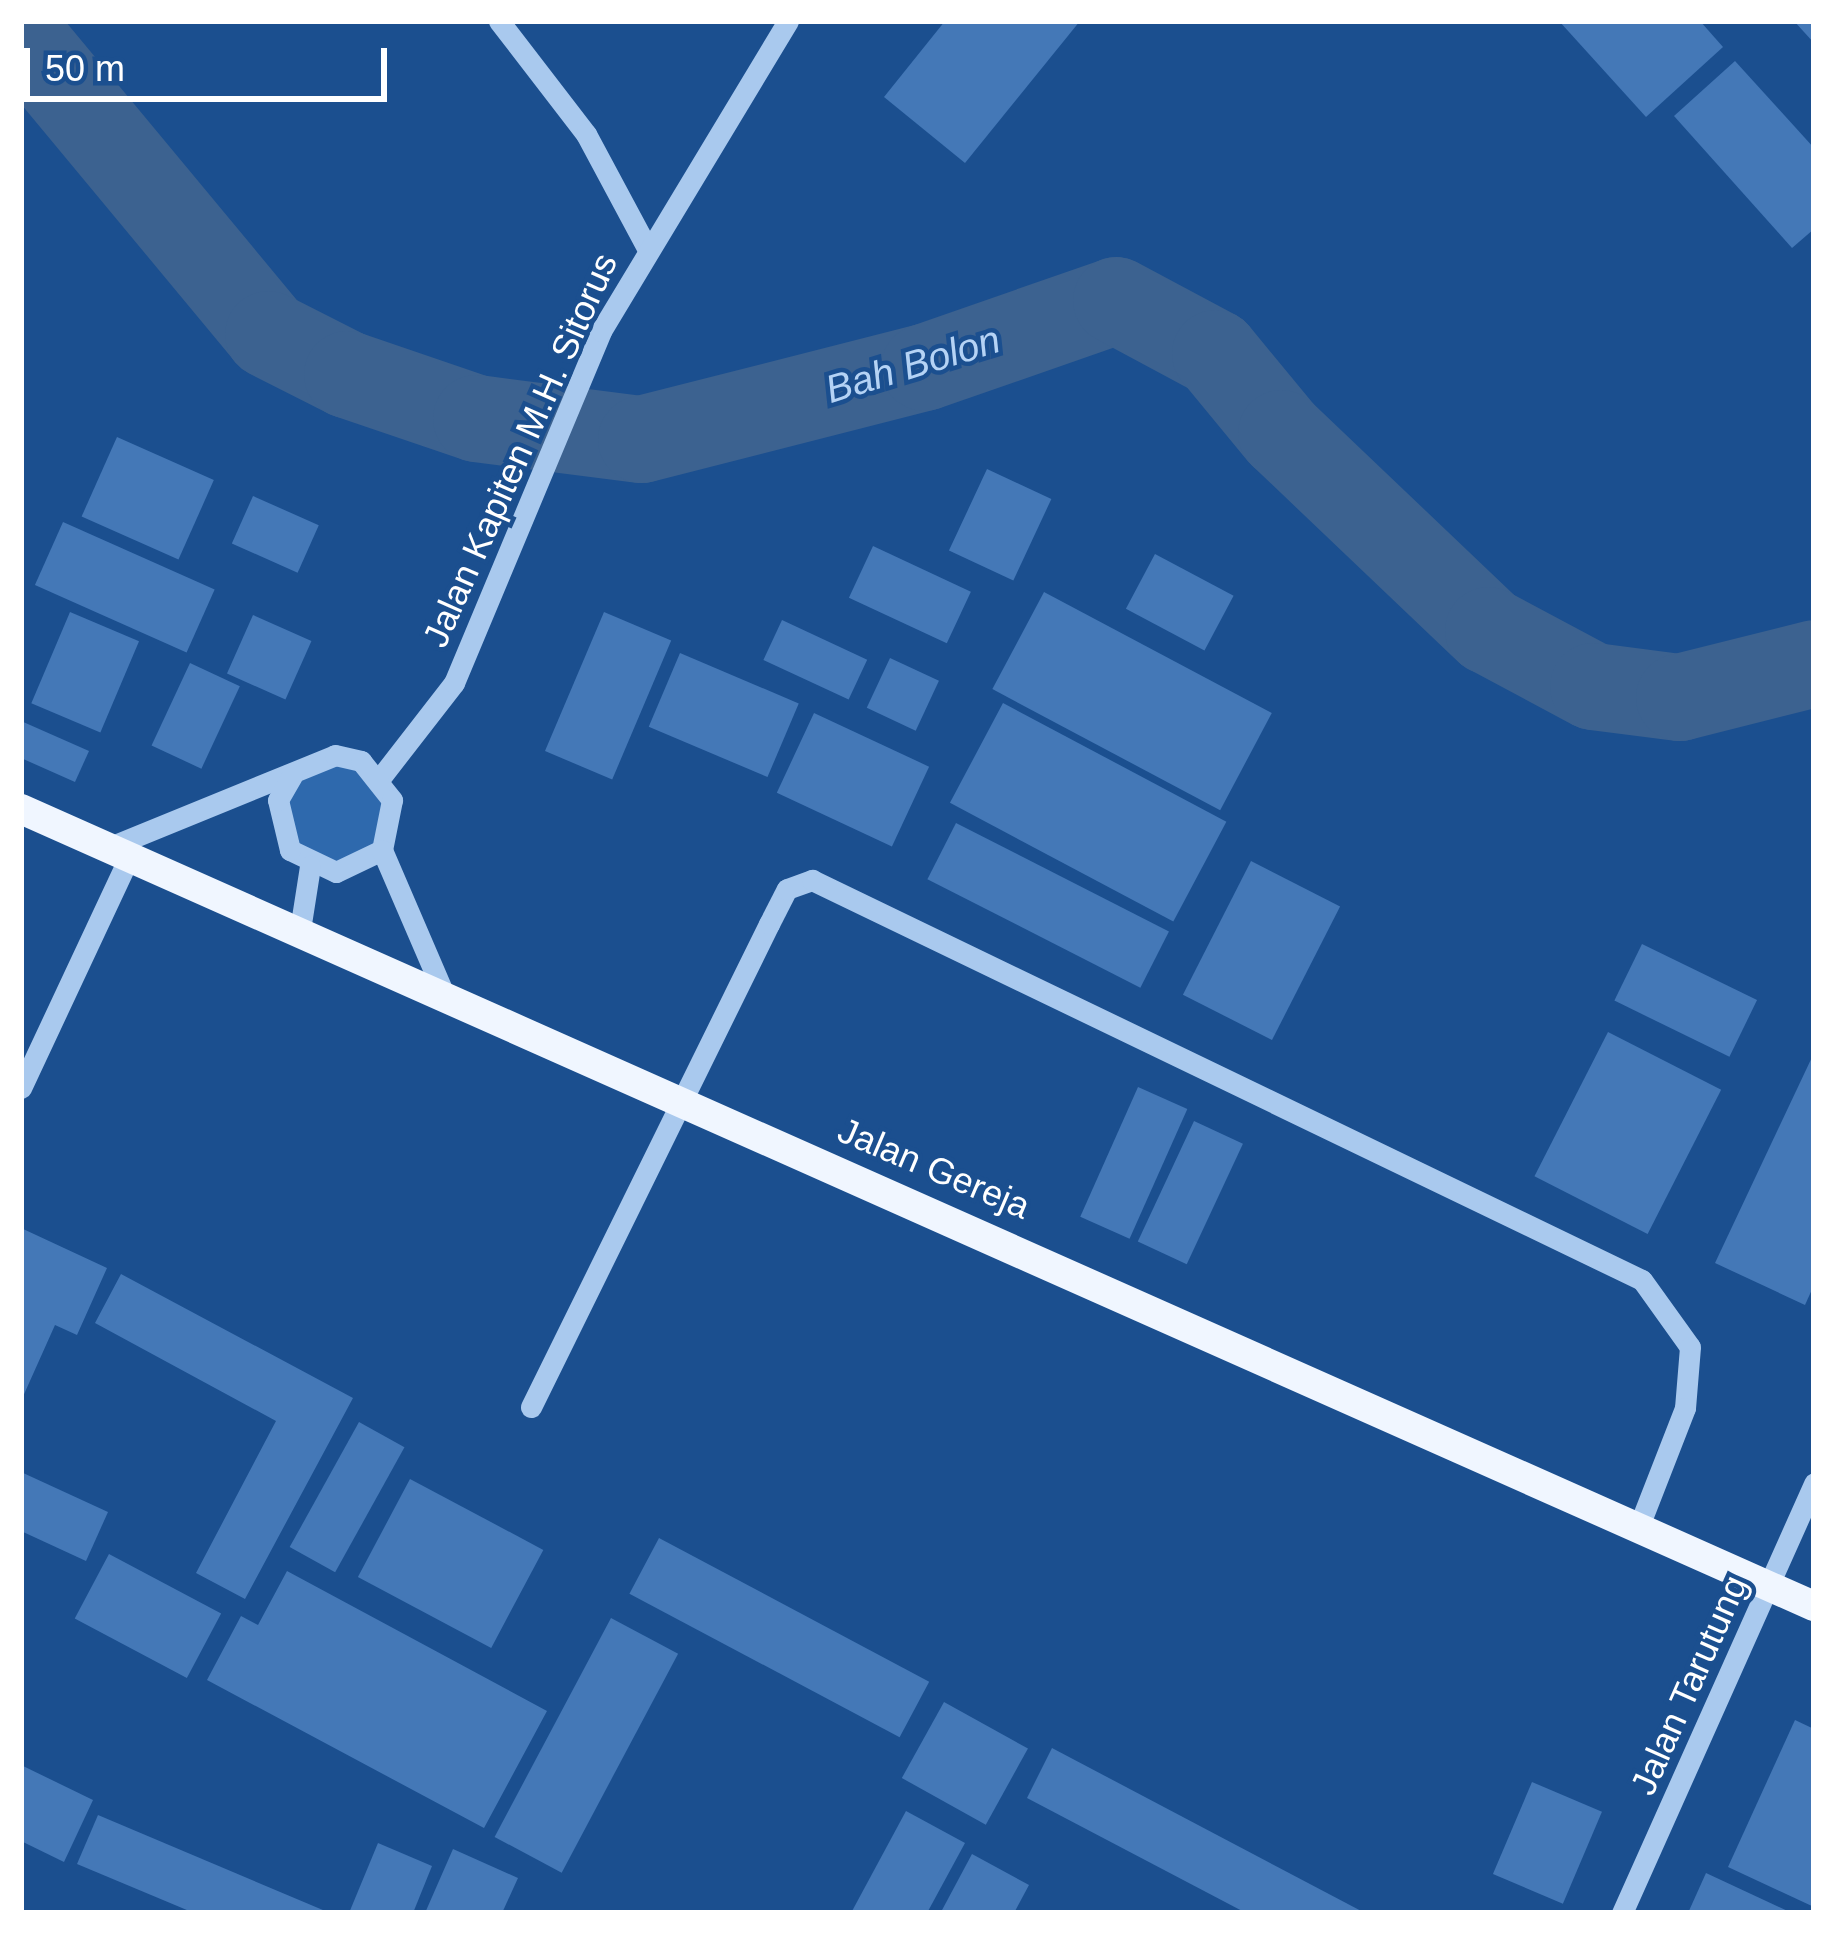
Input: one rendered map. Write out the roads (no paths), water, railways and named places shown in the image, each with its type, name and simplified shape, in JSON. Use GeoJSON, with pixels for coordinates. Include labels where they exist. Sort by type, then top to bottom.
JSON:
{"type":"FeatureCollection","features":[{"type":"Feature","properties":{"kind":"main road","name":"Jalan Gereja"},"geometry":{"type":"LineString","coordinates":[[21,809],[300,930],[684,1106],[1063,1263],[1814,1606]]}},
{"type":"Feature","properties":{"kind":"street"},"geometry":{"type":"LineString","coordinates":[[499,21],[586,134],[646,246]]}},
{"type":"Feature","properties":{"kind":"street","name":"Jalan Kapiten M.H. Sitorus"},"geometry":{"type":"LineString","coordinates":[[381,777],[454,683],[536,506],[601,331],[646,246],[788,21]]}},
{"type":"Feature","properties":{"kind":"street"},"geometry":{"type":"LineString","coordinates":[[21,1088],[120,851],[335,755],[381,777],[392,800],[382,850],[445,996]]}},
{"type":"Feature","properties":{"kind":"street"},"geometry":{"type":"LineString","coordinates":[[292,776],[279,826],[310,866],[300,930]]}},
{"type":"Feature","properties":{"kind":"street"},"geometry":{"type":"LineString","coordinates":[[310,866],[361,866],[382,850]]}},
{"type":"Feature","properties":{"kind":"street"},"geometry":{"type":"LineString","coordinates":[[531,1407],[787,890],[812,880],[841,889],[1642,1280],[1690,1347],[1685,1408],[1639,1526]]}},
{"type":"Feature","properties":{"kind":"street","name":"Jalan Tarutung"},"geometry":{"type":"LineString","coordinates":[[1622,1913],[1814,1483]]}},
{"type":"Feature","properties":{"kind":"waterway","name":"Bah Bolon"},"geometry":{"type":"LineString","coordinates":[[21,36],[268,334],[347,374],[476,418],[641,439],[924,367],[1116,300],[1215,353],[1281,433],[1488,630],[1593,686],[1679,697],[1814,663]]}}]}
